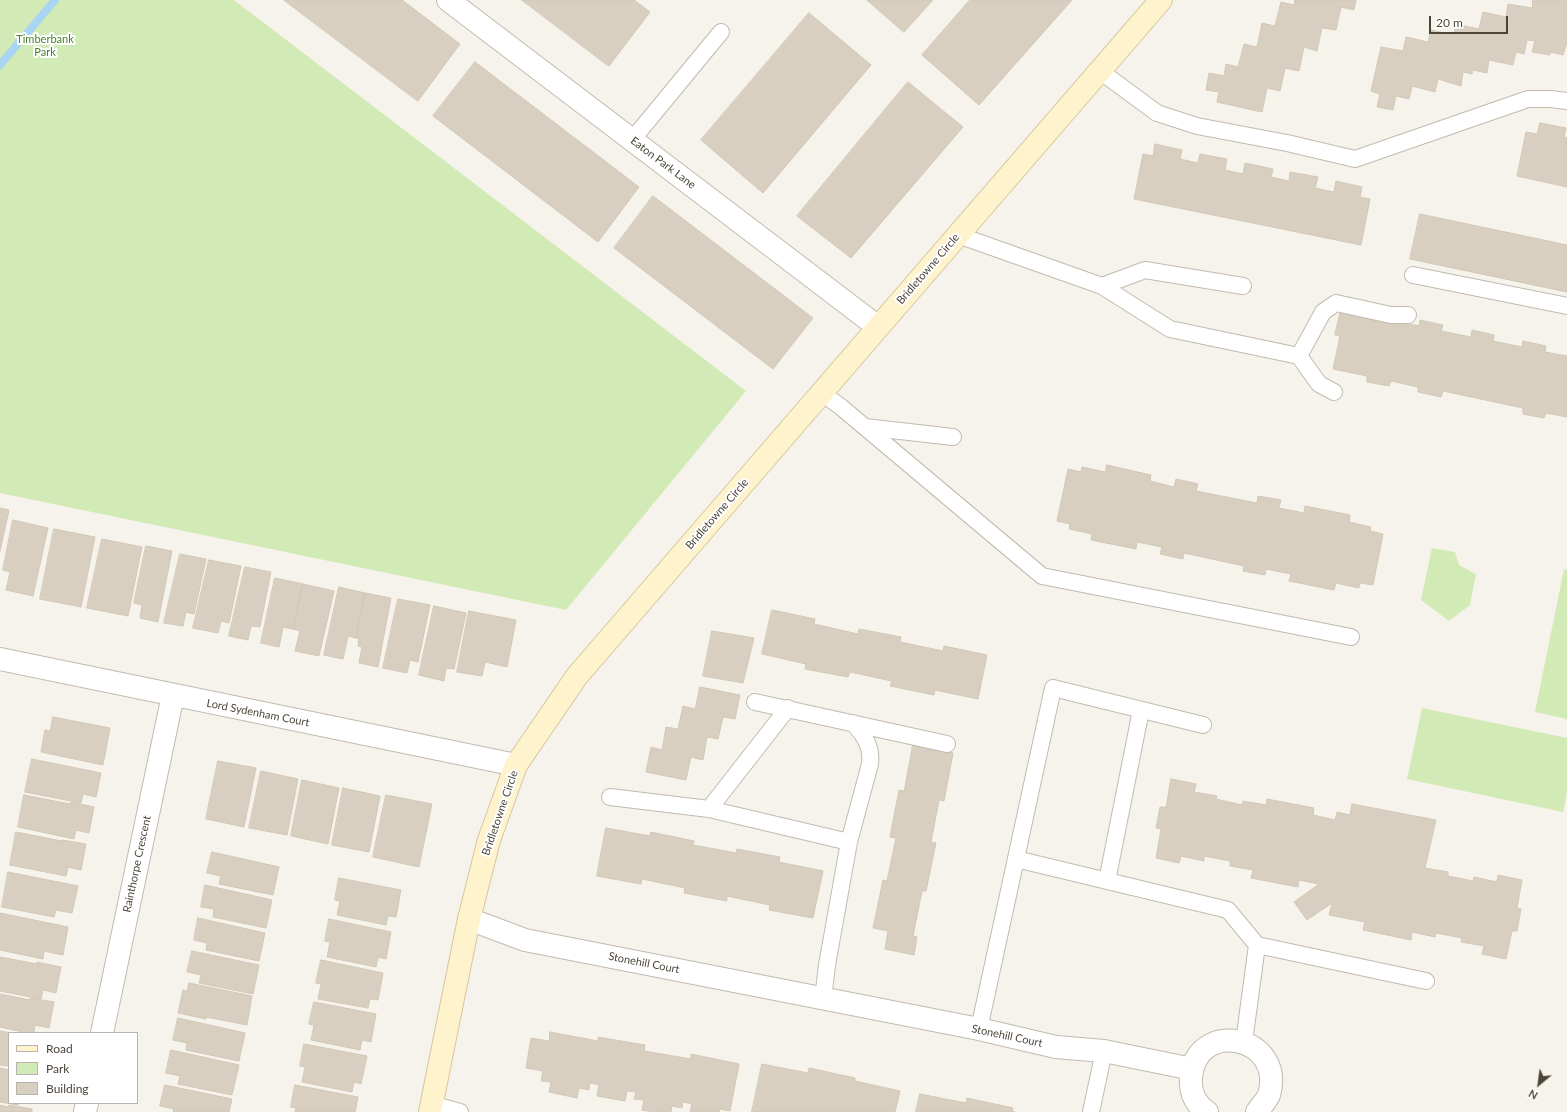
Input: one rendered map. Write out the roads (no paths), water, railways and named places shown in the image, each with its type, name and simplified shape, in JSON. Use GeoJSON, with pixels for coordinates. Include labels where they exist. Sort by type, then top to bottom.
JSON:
{"type":"FeatureCollection","features":[{"type":"Feature","properties":{"kind":"street","name":"Eaton Park Lane"},"geometry":{"type":"LineString","coordinates":[[448,0],[878,327]]}},
{"type":"Feature","properties":{"kind":"street","name":"Bridletowne Circle"},"geometry":{"type":"LineString","coordinates":[[430,1108],[469,919],[489,840],[516,765],[577,676],[1161,0]]}},
{"type":"Feature","properties":{"kind":"street","name":"Lord Sydenham Court"},"geometry":{"type":"LineString","coordinates":[[0,659],[516,765]]}},
{"type":"Feature","properties":{"kind":"street","name":"Rainthorpe Crescent"},"geometry":{"type":"LineString","coordinates":[[102,1032],[173,695]]}},
{"type":"Feature","properties":{"kind":"street","name":"Stonehill Court"},"geometry":{"type":"LineString","coordinates":[[469,919],[525,940],[979,1029],[1056,1046],[1104,1051],[1192,1068]]}},
{"type":"Feature","properties":{"kind":"street"},"geometry":{"type":"LineString","coordinates":[[1207,1112],[1200,1107],[1191,1089],[1192,1068],[1199,1054],[1212,1044],[1228,1040],[1244,1042],[1262,1054],[1271,1074],[1269,1096],[1257,1112]]}},
{"type":"Feature","properties":{"kind":"lane"},"geometry":{"type":"LineString","coordinates":[[632,140],[721,32]]}},
{"type":"Feature","properties":{"kind":"lane"},"geometry":{"type":"LineString","coordinates":[[1100,71],[1157,113],[1197,126],[1287,143],[1356,159],[1528,99],[1567,101]]}},
{"type":"Feature","properties":{"kind":"lane"},"geometry":{"type":"LineString","coordinates":[[958,235],[1102,286],[1170,329],[1299,356],[1319,384],[1334,392]]}},
{"type":"Feature","properties":{"kind":"lane"},"geometry":{"type":"LineString","coordinates":[[1102,286],[1145,270],[1243,286]]}},
{"type":"Feature","properties":{"kind":"lane"},"geometry":{"type":"LineString","coordinates":[[1412,275],[1567,306]]}},
{"type":"Feature","properties":{"kind":"lane"},"geometry":{"type":"LineString","coordinates":[[1299,356],[1323,312],[1336,303],[1391,315],[1408,315]]}},
{"type":"Feature","properties":{"kind":"lane"},"geometry":{"type":"LineString","coordinates":[[822,393],[865,427],[1042,576],[1351,637]]}},
{"type":"Feature","properties":{"kind":"lane"},"geometry":{"type":"LineString","coordinates":[[865,427],[953,437]]}},
{"type":"Feature","properties":{"kind":"lane"},"geometry":{"type":"LineString","coordinates":[[979,1029],[1053,688],[1203,725]]}},
{"type":"Feature","properties":{"kind":"lane"},"geometry":{"type":"LineString","coordinates":[[755,702],[947,744]]}},
{"type":"Feature","properties":{"kind":"lane"},"geometry":{"type":"LineString","coordinates":[[709,809],[788,708]]}},
{"type":"Feature","properties":{"kind":"lane"},"geometry":{"type":"LineString","coordinates":[[1107,881],[1141,710]]}},
{"type":"Feature","properties":{"kind":"lane"},"geometry":{"type":"LineString","coordinates":[[823,999],[827,965],[849,842],[870,764],[871,754],[863,734],[853,723]]}},
{"type":"Feature","properties":{"kind":"lane"},"geometry":{"type":"LineString","coordinates":[[610,797],[709,809],[849,842]]}},
{"type":"Feature","properties":{"kind":"lane"},"geometry":{"type":"LineString","coordinates":[[1016,859],[1228,910],[1256,945],[1426,981]]}},
{"type":"Feature","properties":{"kind":"lane"},"geometry":{"type":"LineString","coordinates":[[1244,1042],[1256,945]]}},
{"type":"Feature","properties":{"kind":"lane"},"geometry":{"type":"LineString","coordinates":[[1091,1112],[1104,1051]]}},
{"type":"Feature","properties":{"kind":"lane"},"geometry":{"type":"LineString","coordinates":[[430,1108],[460,1112]]}},
{"type":"Feature","properties":{"kind":"waterway"},"geometry":{"type":"LineString","coordinates":[[0,65],[55,0]]}},
{"type":"Feature","properties":{"kind":"park label","name":"Timberbank Park"},"geometry":{"type":"Point","coordinates":[45,45]}}]}
